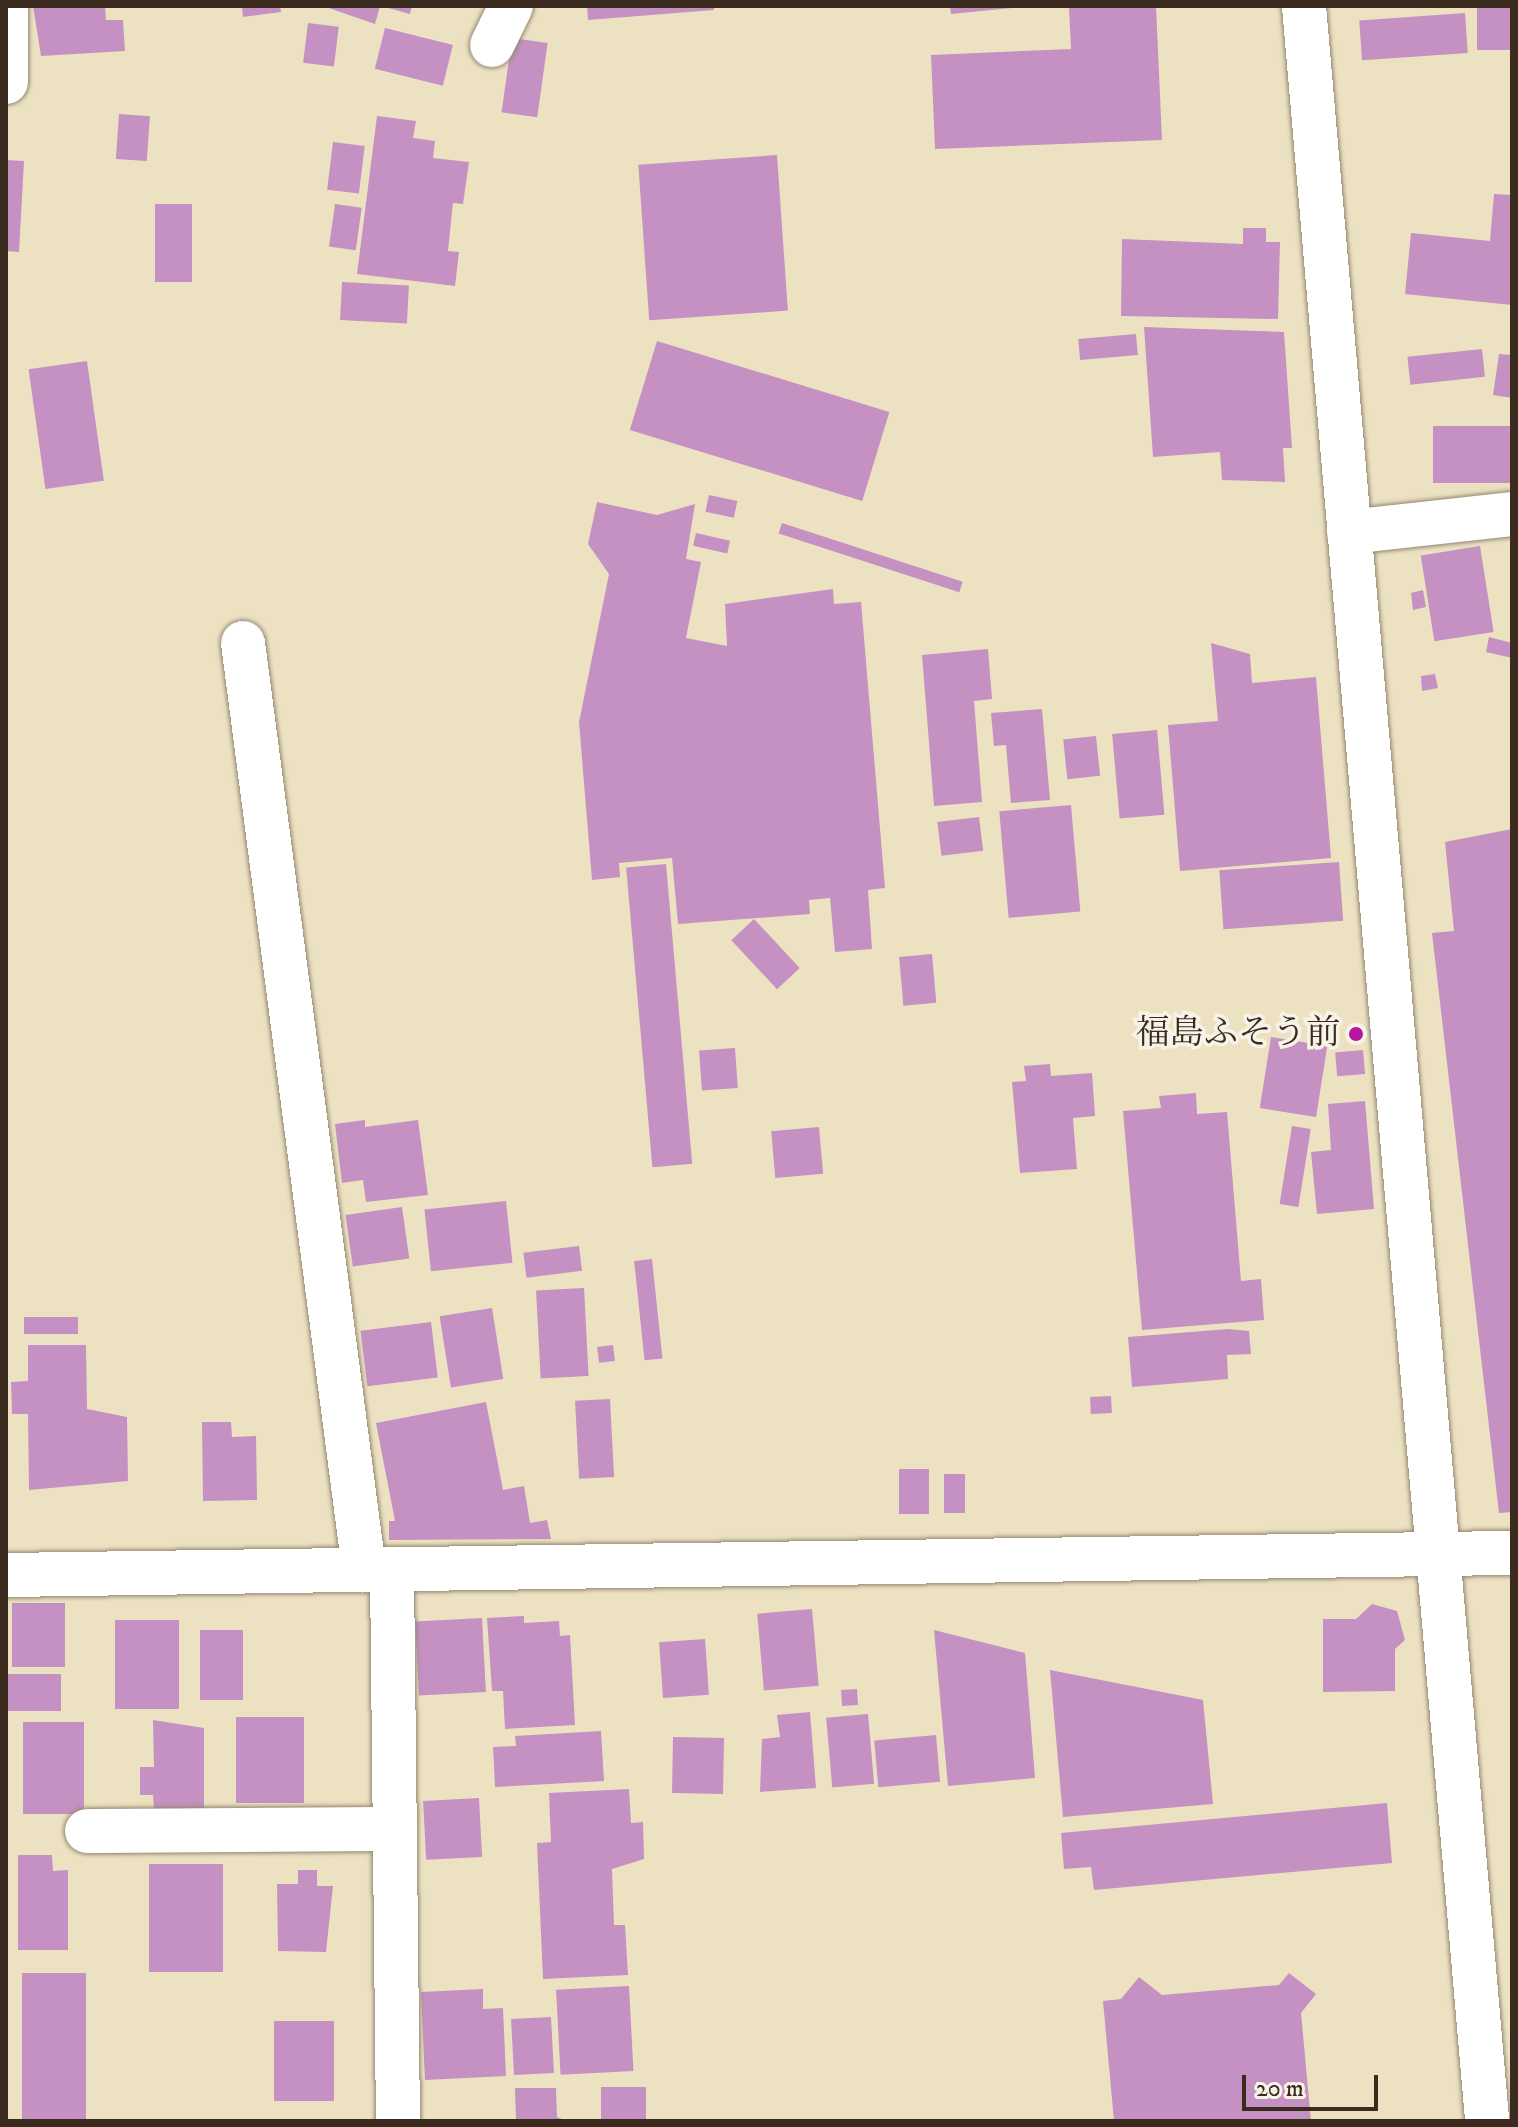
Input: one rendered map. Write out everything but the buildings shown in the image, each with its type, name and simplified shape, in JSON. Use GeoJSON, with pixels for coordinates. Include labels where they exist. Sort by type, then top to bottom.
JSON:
{"type":"FeatureCollection","features":[{"type":"Feature","properties":{"kind":"street"},"geometry":{"type":"LineString","coordinates":[[6,6],[6,82]]}},
{"type":"Feature","properties":{"kind":"street"},"geometry":{"type":"LineString","coordinates":[[492,45],[511,6]]}},
{"type":"Feature","properties":{"kind":"street"},"geometry":{"type":"LineString","coordinates":[[1304,6],[1487,2121]]}},
{"type":"Feature","properties":{"kind":"street"},"geometry":{"type":"LineString","coordinates":[[1349,532],[1512,514]]}},
{"type":"Feature","properties":{"kind":"street"},"geometry":{"type":"LineString","coordinates":[[243,643],[378,1570],[395,1829],[398,2121]]}},
{"type":"Feature","properties":{"kind":"street"},"geometry":{"type":"LineString","coordinates":[[6,1575],[1512,1553]]}},
{"type":"Feature","properties":{"kind":"street"},"geometry":{"type":"LineString","coordinates":[[87,1831],[395,1829]]}},
{"type":"Feature","properties":{"kind":"place","name":"福島ふそう前"},"geometry":{"type":"Point","coordinates":[1356,1034]}}]}
